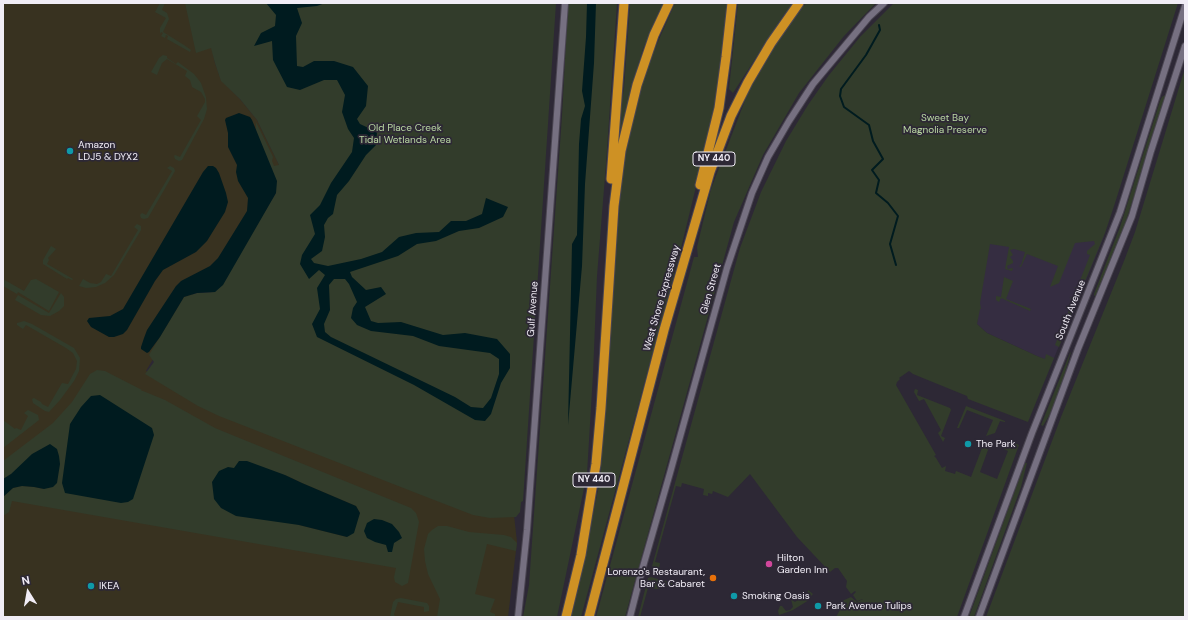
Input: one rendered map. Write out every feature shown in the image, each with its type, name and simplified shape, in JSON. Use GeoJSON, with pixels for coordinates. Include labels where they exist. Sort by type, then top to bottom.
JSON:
{"type":"FeatureCollection","features":[{"type":"Feature","properties":{"kind":"highway"},"geometry":{"type":"LineString","coordinates":[[612,246],[609,210],[624,3]]}},
{"type":"Feature","properties":{"kind":"highway","name":"NY 440"},"geometry":{"type":"LineString","coordinates":[[566,617],[581,555],[595,479],[619,166],[630,107],[648,51],[669,3]]}},
{"type":"Feature","properties":{"kind":"highway"},"geometry":{"type":"LineString","coordinates":[[664,330],[680,260],[716,122],[726,57],[732,3]]}},
{"type":"Feature","properties":{"kind":"highway","name":"West Shore Expressway"},"geometry":{"type":"LineString","coordinates":[[589,617],[664,330],[705,188],[736,104],[754,70],[799,3]]}},
{"type":"Feature","properties":{"kind":"street","name":"Gulf Avenue"},"geometry":{"type":"LineString","coordinates":[[518,617],[525,556],[565,3]]}},
{"type":"Feature","properties":{"kind":"street","name":"Glen Street"},"geometry":{"type":"LineString","coordinates":[[630,617],[727,268],[752,193],[768,157],[813,84],[864,22],[884,3]]}},
{"type":"Feature","properties":{"kind":"street","name":"South Avenue"},"geometry":{"type":"LineString","coordinates":[[964,617],[1034,427],[1120,212],[1185,6]]}},
{"type":"Feature","properties":{"kind":"street","name":"South Avenue"},"geometry":{"type":"LineString","coordinates":[[979,617],[1078,349],[1132,216],[1151,151],[1185,46]]}},
{"type":"Feature","properties":{"kind":"shaded area"},"geometry":{"type":"Polygon","coordinates":[[[3,3],[202,3],[215,63],[221,80],[240,99],[257,120],[282,171],[186,303],[146,371],[514,515],[517,542],[508,617],[3,617],[3,3]]]}},
{"type":"Feature","properties":{"kind":"shaded area"},"geometry":{"type":"Polygon","coordinates":[[[266,3],[325,3],[317,6],[297,8],[302,23],[296,36],[297,66],[303,67],[314,61],[334,61],[353,67],[368,86],[366,106],[357,119],[360,124],[377,132],[376,145],[366,155],[349,181],[337,195],[333,214],[328,218],[324,225],[325,237],[322,251],[311,259],[314,263],[328,266],[361,259],[382,252],[399,237],[416,233],[439,232],[451,221],[466,221],[482,214],[486,198],[508,207],[503,217],[479,228],[459,231],[436,241],[417,244],[398,256],[350,272],[352,277],[366,290],[381,287],[386,294],[365,307],[371,321],[378,323],[401,322],[443,335],[465,333],[497,339],[510,354],[510,368],[501,383],[491,414],[485,421],[475,420],[414,385],[317,337],[312,324],[320,309],[317,288],[325,275],[319,270],[309,279],[300,264],[302,255],[315,234],[310,215],[320,205],[331,183],[352,152],[354,138],[348,129],[342,112],[345,95],[337,80],[324,80],[300,90],[287,87],[273,60],[272,41],[254,46],[261,33],[275,26],[276,15],[266,3]],[[334,279],[329,285],[330,310],[324,324],[325,332],[331,337],[455,397],[471,407],[483,408],[491,398],[499,374],[499,359],[490,353],[439,346],[413,336],[371,331],[357,325],[351,318],[353,308],[357,302],[349,284],[345,279],[334,279]]]}},
{"type":"Feature","properties":{"kind":"shaded area"},"geometry":{"type":"Polygon","coordinates":[[[587,3],[596,3],[594,63],[585,184],[582,266],[568,425],[572,244],[577,235],[579,144],[581,119],[585,106],[582,91],[587,3]]]}},
{"type":"Feature","properties":{"kind":"shaded area"},"geometry":{"type":"Polygon","coordinates":[[[239,113],[250,117],[252,120],[277,181],[276,193],[223,285],[215,292],[197,293],[184,297],[160,337],[147,353],[141,349],[141,347],[147,330],[176,286],[181,281],[210,266],[218,258],[247,211],[248,198],[238,181],[236,172],[237,165],[228,147],[228,133],[225,120],[226,118],[239,113]]]}},
{"type":"Feature","properties":{"kind":"shaded area"},"geometry":{"type":"Polygon","coordinates":[[[208,166],[213,166],[219,173],[228,202],[225,212],[207,241],[196,252],[163,270],[155,281],[127,330],[123,334],[109,337],[91,327],[87,321],[89,318],[110,316],[123,309],[203,172],[208,166]]]}},
{"type":"Feature","properties":{"kind":"shaded area"},"geometry":{"type":"Polygon","coordinates":[[[1104,236],[1052,363],[987,333],[977,324],[985,239],[1104,236]]]}},
{"type":"Feature","properties":{"kind":"shaded area"},"geometry":{"type":"Polygon","coordinates":[[[100,395],[152,428],[154,435],[133,499],[128,502],[121,503],[65,493],[62,483],[70,424],[81,407],[91,396],[100,395]]]}},
{"type":"Feature","properties":{"kind":"shaded area"},"geometry":{"type":"Polygon","coordinates":[[[50,444],[57,449],[59,456],[60,464],[57,483],[53,487],[44,489],[22,486],[13,488],[3,497],[3,479],[11,474],[32,454],[50,444]]]}},
{"type":"Feature","properties":{"kind":"shaded area"},"geometry":{"type":"Polygon","coordinates":[[[239,461],[247,461],[285,475],[356,506],[360,513],[354,533],[347,537],[299,525],[236,516],[221,508],[214,499],[212,482],[219,471],[228,467],[234,468],[239,461]]]}},
{"type":"Feature","properties":{"kind":"shaded area"},"geometry":{"type":"Polygon","coordinates":[[[374,519],[392,524],[399,532],[402,538],[394,543],[392,552],[388,552],[386,545],[367,538],[364,531],[367,523],[374,519]]]}},
{"type":"Feature","properties":{"kind":"green space"},"geometry":{"type":"Polygon","coordinates":[[[160,3],[165,3],[162,10],[167,13],[169,19],[163,32],[191,50],[190,52],[167,39],[168,36],[166,35],[165,38],[161,36],[163,33],[161,32],[160,34],[160,28],[166,18],[155,12],[160,3]]]}},
{"type":"Feature","properties":{"kind":"green space","name":"Old Place Creek Tidal Wetlands Area"},"geometry":{"type":"Polygon","coordinates":[[[185,3],[556,3],[523,501],[521,502],[520,512],[516,517],[490,518],[473,515],[219,416],[198,406],[145,374],[154,362],[149,355],[184,297],[197,293],[215,292],[276,193],[256,130],[256,122],[273,157],[272,161],[274,166],[279,165],[257,120],[240,99],[221,81],[211,48],[196,53],[185,3]]]}},
{"type":"Feature","properties":{"kind":"green space"},"geometry":{"type":"Polygon","coordinates":[[[568,3],[617,3],[597,276],[587,474],[557,617],[523,617],[529,585],[562,116],[568,3]]]}},
{"type":"Feature","properties":{"kind":"green space"},"geometry":{"type":"Polygon","coordinates":[[[630,3],[664,3],[643,49],[621,130],[617,130],[624,88],[630,3]]]}},
{"type":"Feature","properties":{"kind":"green space"},"geometry":{"type":"Polygon","coordinates":[[[675,3],[729,3],[716,105],[681,248],[581,617],[571,617],[600,480],[620,197],[625,154],[638,96],[653,53],[675,3]]]}},
{"type":"Feature","properties":{"kind":"green space"},"geometry":{"type":"Polygon","coordinates":[[[738,3],[793,3],[733,93],[729,89],[738,3]]]}},
{"type":"Feature","properties":{"kind":"green space"},"geometry":{"type":"Polygon","coordinates":[[[806,3],[876,3],[844,36],[799,93],[763,155],[734,222],[625,617],[596,617],[694,257],[698,257],[697,247],[711,189],[749,90],[780,37],[806,3]]]}},
{"type":"Feature","properties":{"kind":"green space","name":"Sweet Bay Magnolia Preserve"},"geometry":{"type":"Polygon","coordinates":[[[894,3],[1178,3],[1105,233],[1081,291],[1073,287],[1077,288],[1090,255],[1087,254],[1087,251],[1095,244],[1094,241],[1075,243],[1059,283],[1050,287],[1058,266],[1027,254],[1021,267],[1019,266],[1021,265],[1025,252],[1014,249],[1010,250],[1013,255],[1010,257],[1013,263],[1007,266],[1008,269],[1013,268],[1012,271],[1005,269],[1009,247],[990,244],[980,303],[981,309],[977,324],[987,333],[1037,356],[1045,359],[1046,354],[1054,358],[1028,422],[968,399],[967,396],[909,371],[899,378],[900,379],[897,382],[896,385],[936,455],[934,456],[942,468],[946,466],[945,471],[955,474],[956,471],[971,477],[982,448],[986,446],[988,450],[980,472],[997,479],[1008,451],[1004,449],[1004,447],[1010,448],[1012,442],[1019,445],[957,617],[836,617],[841,608],[842,601],[851,597],[857,602],[863,599],[857,601],[853,595],[856,592],[855,591],[851,594],[846,587],[847,581],[838,568],[835,568],[830,572],[797,537],[750,474],[728,497],[713,491],[712,494],[708,493],[708,496],[703,495],[704,489],[682,483],[681,487],[676,486],[655,562],[660,563],[659,569],[674,573],[676,569],[679,573],[676,576],[654,570],[652,566],[740,248],[761,192],[786,141],[808,105],[829,75],[860,37],[894,3]]]}},
{"type":"Feature","properties":{"kind":"green space"},"geometry":{"type":"Polygon","coordinates":[[[163,55],[167,56],[167,58],[176,64],[178,62],[194,74],[201,83],[206,97],[207,109],[204,119],[182,160],[179,161],[175,159],[174,156],[180,157],[201,120],[197,116],[205,102],[205,99],[201,92],[192,87],[190,80],[185,76],[187,71],[167,59],[162,63],[157,75],[151,72],[159,58],[163,55]]]}},
{"type":"Feature","properties":{"kind":"green space"},"geometry":{"type":"Polygon","coordinates":[[[1185,68],[1185,617],[986,617],[1061,417],[1135,232],[1185,68]]]}},
{"type":"Feature","properties":{"kind":"green space"},"geometry":{"type":"Polygon","coordinates":[[[1165,95],[1166,98],[1123,230],[1098,294],[1094,296],[1120,227],[1160,101],[1165,95]]]}},
{"type":"Feature","properties":{"kind":"green space"},"geometry":{"type":"Polygon","coordinates":[[[170,166],[174,168],[175,171],[148,218],[141,218],[140,215],[142,213],[146,215],[172,171],[167,168],[170,166]]]}},
{"type":"Feature","properties":{"kind":"green space"},"geometry":{"type":"Polygon","coordinates":[[[137,224],[141,226],[141,230],[114,275],[105,283],[96,287],[86,288],[79,286],[83,279],[90,283],[97,284],[101,282],[106,274],[111,276],[138,230],[134,227],[137,224]]]}},
{"type":"Feature","properties":{"kind":"green space"},"geometry":{"type":"Polygon","coordinates":[[[51,246],[56,249],[48,258],[49,260],[47,264],[73,279],[72,280],[67,279],[43,264],[43,260],[51,246]]]}},
{"type":"Feature","properties":{"kind":"green space"},"geometry":{"type":"Polygon","coordinates":[[[1004,277],[1013,281],[1006,299],[1031,309],[1030,311],[1001,298],[999,302],[996,300],[996,296],[1001,297],[1004,277]]]}},
{"type":"Feature","properties":{"kind":"green space"},"geometry":{"type":"Polygon","coordinates":[[[3,279],[24,291],[31,280],[36,279],[59,292],[49,311],[18,292],[17,294],[3,286],[3,279]]]}},
{"type":"Feature","properties":{"kind":"green space"},"geometry":{"type":"Polygon","coordinates":[[[61,293],[64,297],[64,306],[50,316],[41,315],[15,300],[18,295],[49,313],[61,293]]]}},
{"type":"Feature","properties":{"kind":"green space"},"geometry":{"type":"Polygon","coordinates":[[[1069,297],[1078,300],[1059,347],[1055,345],[1073,300],[1069,297]]]}},
{"type":"Feature","properties":{"kind":"green space"},"geometry":{"type":"Polygon","coordinates":[[[24,321],[74,348],[80,358],[79,371],[74,381],[49,412],[33,403],[32,399],[34,398],[48,407],[62,383],[68,384],[76,369],[77,361],[73,353],[66,348],[26,325],[23,329],[17,325],[17,323],[24,321]]]}},
{"type":"Feature","properties":{"kind":"green space"},"geometry":{"type":"Polygon","coordinates":[[[1071,352],[1063,380],[1050,414],[1043,426],[1041,425],[1071,352]]]}},
{"type":"Feature","properties":{"kind":"green space"},"geometry":{"type":"Polygon","coordinates":[[[97,370],[105,371],[142,390],[141,391],[165,400],[215,428],[411,508],[416,513],[419,522],[408,583],[402,586],[395,582],[394,577],[396,568],[12,501],[9,512],[3,516],[3,497],[13,488],[22,486],[44,489],[11,474],[3,479],[3,461],[53,423],[72,402],[90,374],[97,370]],[[285,475],[299,525],[347,537],[360,513],[356,506],[285,475]]]}},
{"type":"Feature","properties":{"kind":"green space"},"geometry":{"type":"Polygon","coordinates":[[[915,389],[918,390],[917,395],[950,408],[951,410],[941,436],[945,438],[943,442],[938,433],[941,430],[924,399],[919,401],[914,392],[915,389]]]}},
{"type":"Feature","properties":{"kind":"green space"},"geometry":{"type":"Polygon","coordinates":[[[966,406],[1005,422],[1000,421],[995,433],[986,436],[993,420],[967,410],[959,428],[957,428],[966,406]]]}},
{"type":"Feature","properties":{"kind":"green space"},"geometry":{"type":"Polygon","coordinates":[[[28,410],[38,415],[39,420],[3,448],[3,420],[15,429],[21,430],[28,416],[24,413],[28,410]]]}},
{"type":"Feature","properties":{"kind":"green space"},"geometry":{"type":"Polygon","coordinates":[[[1025,463],[1027,463],[1021,487],[974,617],[969,617],[1025,463]]]}},
{"type":"Feature","properties":{"kind":"green space"},"geometry":{"type":"Polygon","coordinates":[[[438,526],[447,526],[469,532],[504,535],[511,537],[517,543],[516,551],[487,544],[475,594],[495,599],[490,612],[495,614],[495,617],[437,617],[440,599],[428,574],[424,549],[428,534],[438,526]]]}},
{"type":"Feature","properties":{"kind":"green space"},"geometry":{"type":"Polygon","coordinates":[[[651,577],[675,584],[675,588],[661,584],[660,588],[657,589],[648,588],[640,617],[638,617],[648,578],[651,577]]]}},
{"type":"Feature","properties":{"kind":"green space"},"geometry":{"type":"Polygon","coordinates":[[[808,590],[813,594],[809,600],[793,610],[779,615],[778,611],[780,606],[782,606],[786,611],[790,610],[793,607],[791,599],[795,602],[804,595],[807,596],[808,590]]]}},
{"type":"Feature","properties":{"kind":"green space"},"geometry":{"type":"Polygon","coordinates":[[[401,598],[427,603],[429,606],[429,611],[424,612],[424,607],[398,602],[394,614],[395,617],[390,617],[393,602],[396,599],[401,598]]]}},
{"type":"Feature","properties":{"kind":"waterway"},"geometry":{"type":"LineString","coordinates":[[879,25],[880,30],[866,55],[841,89],[840,96],[844,107],[869,125],[873,141],[883,159],[872,170],[879,180],[876,193],[888,203],[898,216],[890,244],[896,265]]}},
{"type":"Feature","properties":{"kind":"place","name":"Amazon LDJ5 & DYX2"},"geometry":{"type":"Point","coordinates":[70,151]}},
{"type":"Feature","properties":{"kind":"place","name":"The Park"},"geometry":{"type":"Point","coordinates":[968,444]}},
{"type":"Feature","properties":{"kind":"place","name":"Hilton Garden Inn"},"geometry":{"type":"Point","coordinates":[769,564]}},
{"type":"Feature","properties":{"kind":"place","name":"Lorenzo's Restaurant, Bar & Cabaret"},"geometry":{"type":"Point","coordinates":[713,578]}},
{"type":"Feature","properties":{"kind":"place","name":"IKEA"},"geometry":{"type":"Point","coordinates":[91,586]}},
{"type":"Feature","properties":{"kind":"place","name":"Smoking Oasis"},"geometry":{"type":"Point","coordinates":[734,596]}},
{"type":"Feature","properties":{"kind":"place","name":"Park Avenue Tulips"},"geometry":{"type":"Point","coordinates":[818,606]}}]}
